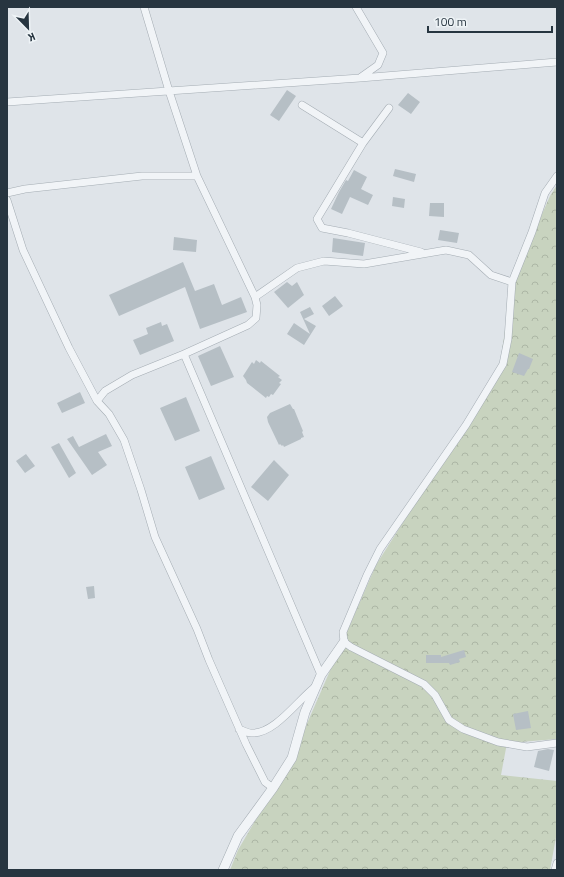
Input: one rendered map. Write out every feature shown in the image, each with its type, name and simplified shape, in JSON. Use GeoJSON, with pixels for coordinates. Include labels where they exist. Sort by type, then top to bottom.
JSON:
{"type":"FeatureCollection","features":[{"type":"Feature","properties":{"kind":"street"},"geometry":{"type":"LineString","coordinates":[[97,401],[105,391],[132,376],[248,325],[256,318],[257,306],[255,297],[197,176],[144,7]]}},
{"type":"Feature","properties":{"kind":"street"},"geometry":{"type":"LineString","coordinates":[[356,7],[383,53],[378,65],[360,78]]}},
{"type":"Feature","properties":{"kind":"street"},"geometry":{"type":"LineString","coordinates":[[7,102],[360,78],[557,62]]}},
{"type":"Feature","properties":{"kind":"street"},"geometry":{"type":"LineString","coordinates":[[302,105],[363,143]]}},
{"type":"Feature","properties":{"kind":"street"},"geometry":{"type":"LineString","coordinates":[[389,108],[363,143],[317,218],[322,228],[356,235],[425,253]]}},
{"type":"Feature","properties":{"kind":"street"},"geometry":{"type":"LineString","coordinates":[[7,193],[142,176],[197,176]]}},
{"type":"Feature","properties":{"kind":"street"},"geometry":{"type":"LineString","coordinates":[[223,870],[238,836],[273,788],[292,758],[305,712],[321,675],[344,642],[343,632],[367,575],[380,549],[466,425],[503,364],[508,339],[512,282],[532,232],[545,193],[557,176]]}},
{"type":"Feature","properties":{"kind":"street"},"geometry":{"type":"LineString","coordinates":[[7,200],[23,250],[69,348],[97,401],[109,414],[124,440],[155,537],[197,629],[239,729],[265,782],[273,788]]}},
{"type":"Feature","properties":{"kind":"street"},"geometry":{"type":"LineString","coordinates":[[255,297],[297,268],[324,261],[364,264],[446,250],[469,255],[491,275],[512,282]]}},
{"type":"Feature","properties":{"kind":"street"},"geometry":{"type":"LineString","coordinates":[[184,354],[321,675]]}},
{"type":"Feature","properties":{"kind":"street"},"geometry":{"type":"LineString","coordinates":[[344,642],[424,684],[435,695],[449,720],[463,729],[498,742],[527,747],[557,743]]}},
{"type":"Feature","properties":{"kind":"street"},"geometry":{"type":"LineString","coordinates":[[239,729],[251,733],[267,730],[288,714],[316,686]]}},
{"type":"Feature","properties":{"kind":"street"},"geometry":{"type":"LineString","coordinates":[[555,870],[557,863]]}},
{"type":"Feature","properties":{"kind":"green space"},"geometry":{"type":"Polygon","coordinates":[[[557,185],[557,739],[507,743],[501,775],[557,781],[557,832],[550,870],[230,870],[238,850],[292,758],[376,565],[499,371],[512,282],[550,196],[557,185]]]}},
{"type":"Feature","properties":{"kind":"building"},"geometry":{"type":"Polygon","coordinates":[[[287,90],[296,96],[279,121],[270,115],[287,90]]]}},
{"type":"Feature","properties":{"kind":"building"},"geometry":{"type":"Polygon","coordinates":[[[408,93],[420,102],[411,114],[398,105],[408,93]]]}},
{"type":"Feature","properties":{"kind":"building"},"geometry":{"type":"Polygon","coordinates":[[[395,169],[416,174],[414,182],[393,176],[395,169]]]}},
{"type":"Feature","properties":{"kind":"building"},"geometry":{"type":"Polygon","coordinates":[[[354,170],[367,177],[361,189],[373,195],[368,205],[350,197],[342,214],[331,209],[346,180],[348,181],[354,170]]]}},
{"type":"Feature","properties":{"kind":"building"},"geometry":{"type":"Polygon","coordinates":[[[393,197],[405,199],[404,208],[392,206],[393,197]]]}},
{"type":"Feature","properties":{"kind":"building"},"geometry":{"type":"Polygon","coordinates":[[[430,203],[444,203],[444,217],[429,216],[430,203]]]}},
{"type":"Feature","properties":{"kind":"building"},"geometry":{"type":"Polygon","coordinates":[[[440,230],[459,233],[457,243],[438,240],[440,230]]]}},
{"type":"Feature","properties":{"kind":"building"},"geometry":{"type":"Polygon","coordinates":[[[174,237],[197,240],[196,252],[173,250],[174,237]]]}},
{"type":"Feature","properties":{"kind":"building"},"geometry":{"type":"Polygon","coordinates":[[[333,238],[365,243],[363,256],[332,252],[333,238]]]}},
{"type":"Feature","properties":{"kind":"building"},"geometry":{"type":"Polygon","coordinates":[[[183,262],[195,291],[214,284],[222,305],[241,297],[247,312],[200,329],[185,287],[119,316],[109,295],[183,262]]]}},
{"type":"Feature","properties":{"kind":"building"},"geometry":{"type":"Polygon","coordinates":[[[287,282],[292,286],[297,282],[304,295],[288,308],[274,292],[287,282]]]}},
{"type":"Feature","properties":{"kind":"building"},"geometry":{"type":"Polygon","coordinates":[[[335,296],[343,306],[329,316],[322,306],[335,296]]]}},
{"type":"Feature","properties":{"kind":"building"},"geometry":{"type":"Polygon","coordinates":[[[310,307],[314,314],[304,319],[316,326],[304,345],[287,334],[294,323],[310,334],[300,312],[310,307]]]}},
{"type":"Feature","properties":{"kind":"building"},"geometry":{"type":"Polygon","coordinates":[[[161,322],[162,326],[167,324],[174,341],[140,355],[133,340],[148,334],[146,328],[161,322]]]}},
{"type":"Feature","properties":{"kind":"building"},"geometry":{"type":"Polygon","coordinates":[[[220,346],[234,377],[211,386],[198,356],[220,346]]]}},
{"type":"Feature","properties":{"kind":"building"},"geometry":{"type":"Polygon","coordinates":[[[519,353],[533,359],[524,376],[512,372],[519,353]]]}},
{"type":"Feature","properties":{"kind":"building"},"geometry":{"type":"Polygon","coordinates":[[[256,360],[260,363],[261,361],[280,376],[278,377],[282,380],[279,383],[281,384],[273,395],[271,394],[266,398],[247,383],[243,376],[252,362],[254,364],[256,360]]]}},
{"type":"Feature","properties":{"kind":"building"},"geometry":{"type":"Polygon","coordinates":[[[80,392],[85,403],[62,413],[57,403],[80,392]]]}},
{"type":"Feature","properties":{"kind":"building"},"geometry":{"type":"Polygon","coordinates":[[[186,397],[200,431],[175,441],[160,408],[186,397]]]}},
{"type":"Feature","properties":{"kind":"building"},"geometry":{"type":"Polygon","coordinates":[[[290,404],[294,409],[304,437],[284,447],[283,445],[279,445],[267,417],[270,413],[290,404]]]}},
{"type":"Feature","properties":{"kind":"building"},"geometry":{"type":"Polygon","coordinates":[[[106,434],[112,446],[98,452],[107,465],[92,475],[67,439],[73,436],[79,447],[106,434]]]}},
{"type":"Feature","properties":{"kind":"building"},"geometry":{"type":"Polygon","coordinates":[[[59,443],[76,473],[69,478],[51,447],[59,443]]]}},
{"type":"Feature","properties":{"kind":"building"},"geometry":{"type":"Polygon","coordinates":[[[26,454],[35,466],[25,473],[16,461],[26,454]]]}},
{"type":"Feature","properties":{"kind":"building"},"geometry":{"type":"Polygon","coordinates":[[[211,456],[225,489],[199,500],[185,467],[211,456]]]}},
{"type":"Feature","properties":{"kind":"building"},"geometry":{"type":"Polygon","coordinates":[[[274,460],[289,475],[268,501],[251,487],[274,460]]]}},
{"type":"Feature","properties":{"kind":"building"},"geometry":{"type":"Polygon","coordinates":[[[94,586],[95,598],[88,599],[86,587],[94,586]]]}},
{"type":"Feature","properties":{"kind":"building"},"geometry":{"type":"Polygon","coordinates":[[[464,650],[466,657],[459,659],[460,662],[450,665],[449,663],[426,663],[426,655],[441,655],[441,657],[464,650]]]}},
{"type":"Feature","properties":{"kind":"building"},"geometry":{"type":"Polygon","coordinates":[[[528,711],[531,728],[516,730],[513,714],[528,711]]]}},
{"type":"Feature","properties":{"kind":"building"},"geometry":{"type":"Polygon","coordinates":[[[548,749],[554,750],[549,771],[534,767],[538,751],[548,749]]]}}]}
